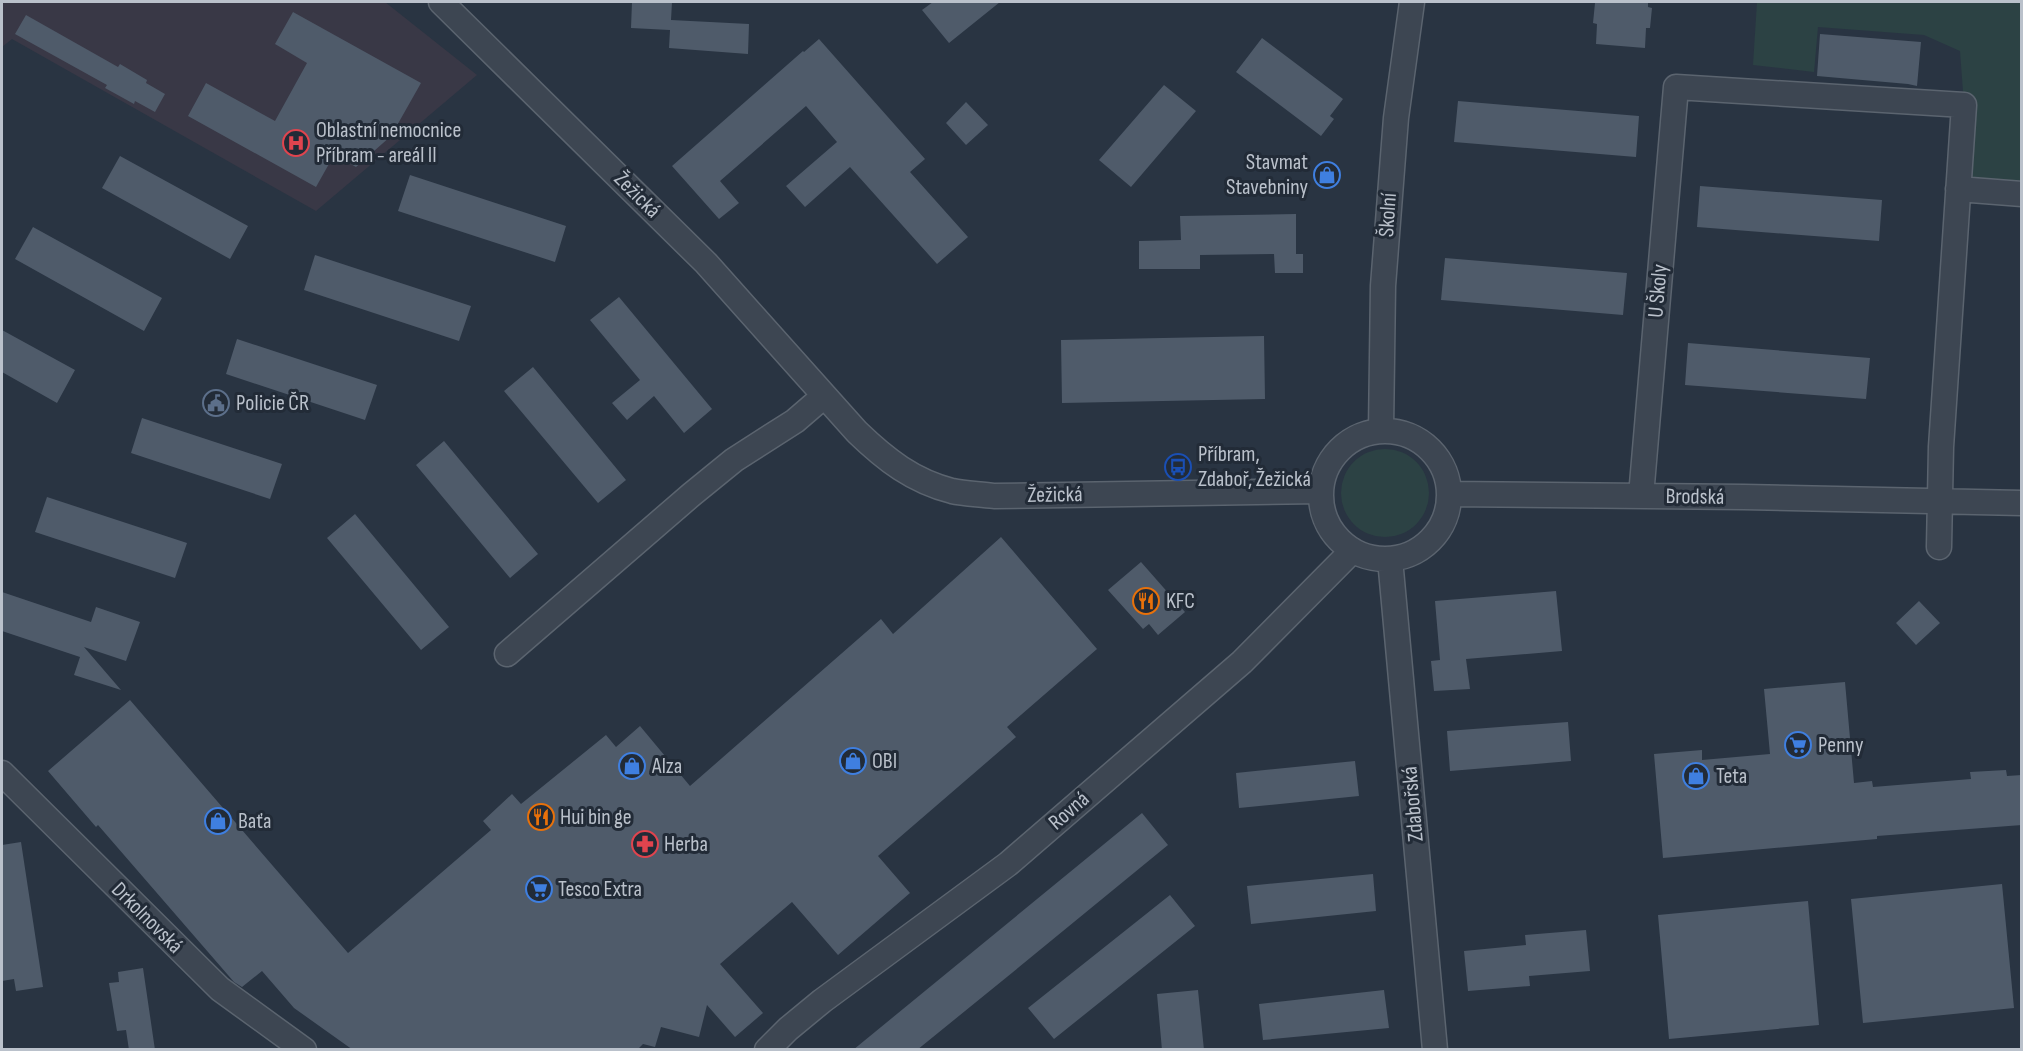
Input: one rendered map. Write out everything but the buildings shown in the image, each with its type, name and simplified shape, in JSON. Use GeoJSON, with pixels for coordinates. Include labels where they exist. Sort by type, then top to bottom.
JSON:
{"type":"FeatureCollection","features":[{"type":"Feature","properties":{"kind":"street","name":"Žežická"},"geometry":{"type":"LineString","coordinates":[[441,2],[706,263],[857,432],[884,458],[914,477],[953,491],[994,496],[1320,491]]}},
{"type":"Feature","properties":{"kind":"street","name":"Školní"},"geometry":{"type":"LineString","coordinates":[[1381,430],[1384,275],[1396,118],[1412,2]]}},
{"type":"Feature","properties":{"kind":"street","name":"U Školy"},"geometry":{"type":"LineString","coordinates":[[1641,496],[1676,87],[1964,105],[1958,189]]}},
{"type":"Feature","properties":{"kind":"street"},"geometry":{"type":"LineString","coordinates":[[1939,547],[1941,447],[1958,189],[2022,194]]}},
{"type":"Feature","properties":{"kind":"street"},"geometry":{"type":"LineString","coordinates":[[507,654],[734,460],[795,421],[824,396]]}},
{"type":"Feature","properties":{"kind":"street"},"geometry":{"type":"LineString","coordinates":[[1381,430],[1410,435],[1434,453],[1445,472],[1449,494],[1445,516],[1434,535],[1412,553],[1390,559],[1368,557],[1352,551],[1333,533],[1325,520],[1321,506],[1322,478],[1334,454],[1355,438],[1381,430]]}},
{"type":"Feature","properties":{"kind":"street","name":"Brodská"},"geometry":{"type":"LineString","coordinates":[[1449,494],[2022,503]]}},
{"type":"Feature","properties":{"kind":"street","name":"Rovná"},"geometry":{"type":"LineString","coordinates":[[767,1050],[822,1001],[1008,864],[1242,662],[1352,551]]}},
{"type":"Feature","properties":{"kind":"street","name":"Zdabořská"},"geometry":{"type":"LineString","coordinates":[[1390,559],[1435,1050]]}},
{"type":"Feature","properties":{"kind":"street","name":"Drkolnovská"},"geometry":{"type":"LineString","coordinates":[[2,773],[220,990],[304,1050]]}},
{"type":"Feature","properties":{"kind":"shaded area","name":"Oblastní nemocnice Příbram - areál II"},"geometry":{"type":"Polygon","coordinates":[[[2,2],[385,2],[477,75],[316,211],[12,39],[2,47],[2,2]]]}},
{"type":"Feature","properties":{"kind":"green space"},"geometry":{"type":"Polygon","coordinates":[[[1757,2],[2021,2],[2021,194],[1958,189],[1964,105],[1960,51],[1924,35],[1818,27],[1814,72],[1753,65],[1757,2]]]}},
{"type":"Feature","properties":{"kind":"green space"},"geometry":{"type":"Polygon","coordinates":[[[1385,449],[1402,452],[1416,462],[1426,476],[1429,493],[1426,510],[1416,524],[1402,534],[1385,537],[1368,534],[1354,524],[1344,510],[1341,493],[1344,476],[1354,462],[1368,452],[1385,449]]]}},
{"type":"Feature","properties":{"kind":"place","name":"Oblastní nemocnice Příbram - areál II"},"geometry":{"type":"Point","coordinates":[296,143]}},
{"type":"Feature","properties":{"kind":"place","name":"Stavmat Stavebniny"},"geometry":{"type":"Point","coordinates":[1327,175]}},
{"type":"Feature","properties":{"kind":"place","name":"Policie ČR"},"geometry":{"type":"Point","coordinates":[216,403]}},
{"type":"Feature","properties":{"kind":"place","name":"Příbram, Zdaboř, Žežická"},"geometry":{"type":"Point","coordinates":[1178,467]}},
{"type":"Feature","properties":{"kind":"place","name":"KFC"},"geometry":{"type":"Point","coordinates":[1146,601]}},
{"type":"Feature","properties":{"kind":"place","name":"Penny"},"geometry":{"type":"Point","coordinates":[1798,745]}},
{"type":"Feature","properties":{"kind":"place","name":"OBI"},"geometry":{"type":"Point","coordinates":[853,761]}},
{"type":"Feature","properties":{"kind":"place","name":"Alza"},"geometry":{"type":"Point","coordinates":[632,766]}},
{"type":"Feature","properties":{"kind":"place","name":"Teta"},"geometry":{"type":"Point","coordinates":[1696,776]}},
{"type":"Feature","properties":{"kind":"place","name":"Hui bin ge"},"geometry":{"type":"Point","coordinates":[541,817]}},
{"type":"Feature","properties":{"kind":"place","name":"Baťa"},"geometry":{"type":"Point","coordinates":[218,821]}},
{"type":"Feature","properties":{"kind":"place","name":"Herba"},"geometry":{"type":"Point","coordinates":[645,844]}},
{"type":"Feature","properties":{"kind":"place","name":"Tesco Extra"},"geometry":{"type":"Point","coordinates":[539,889]}}]}
